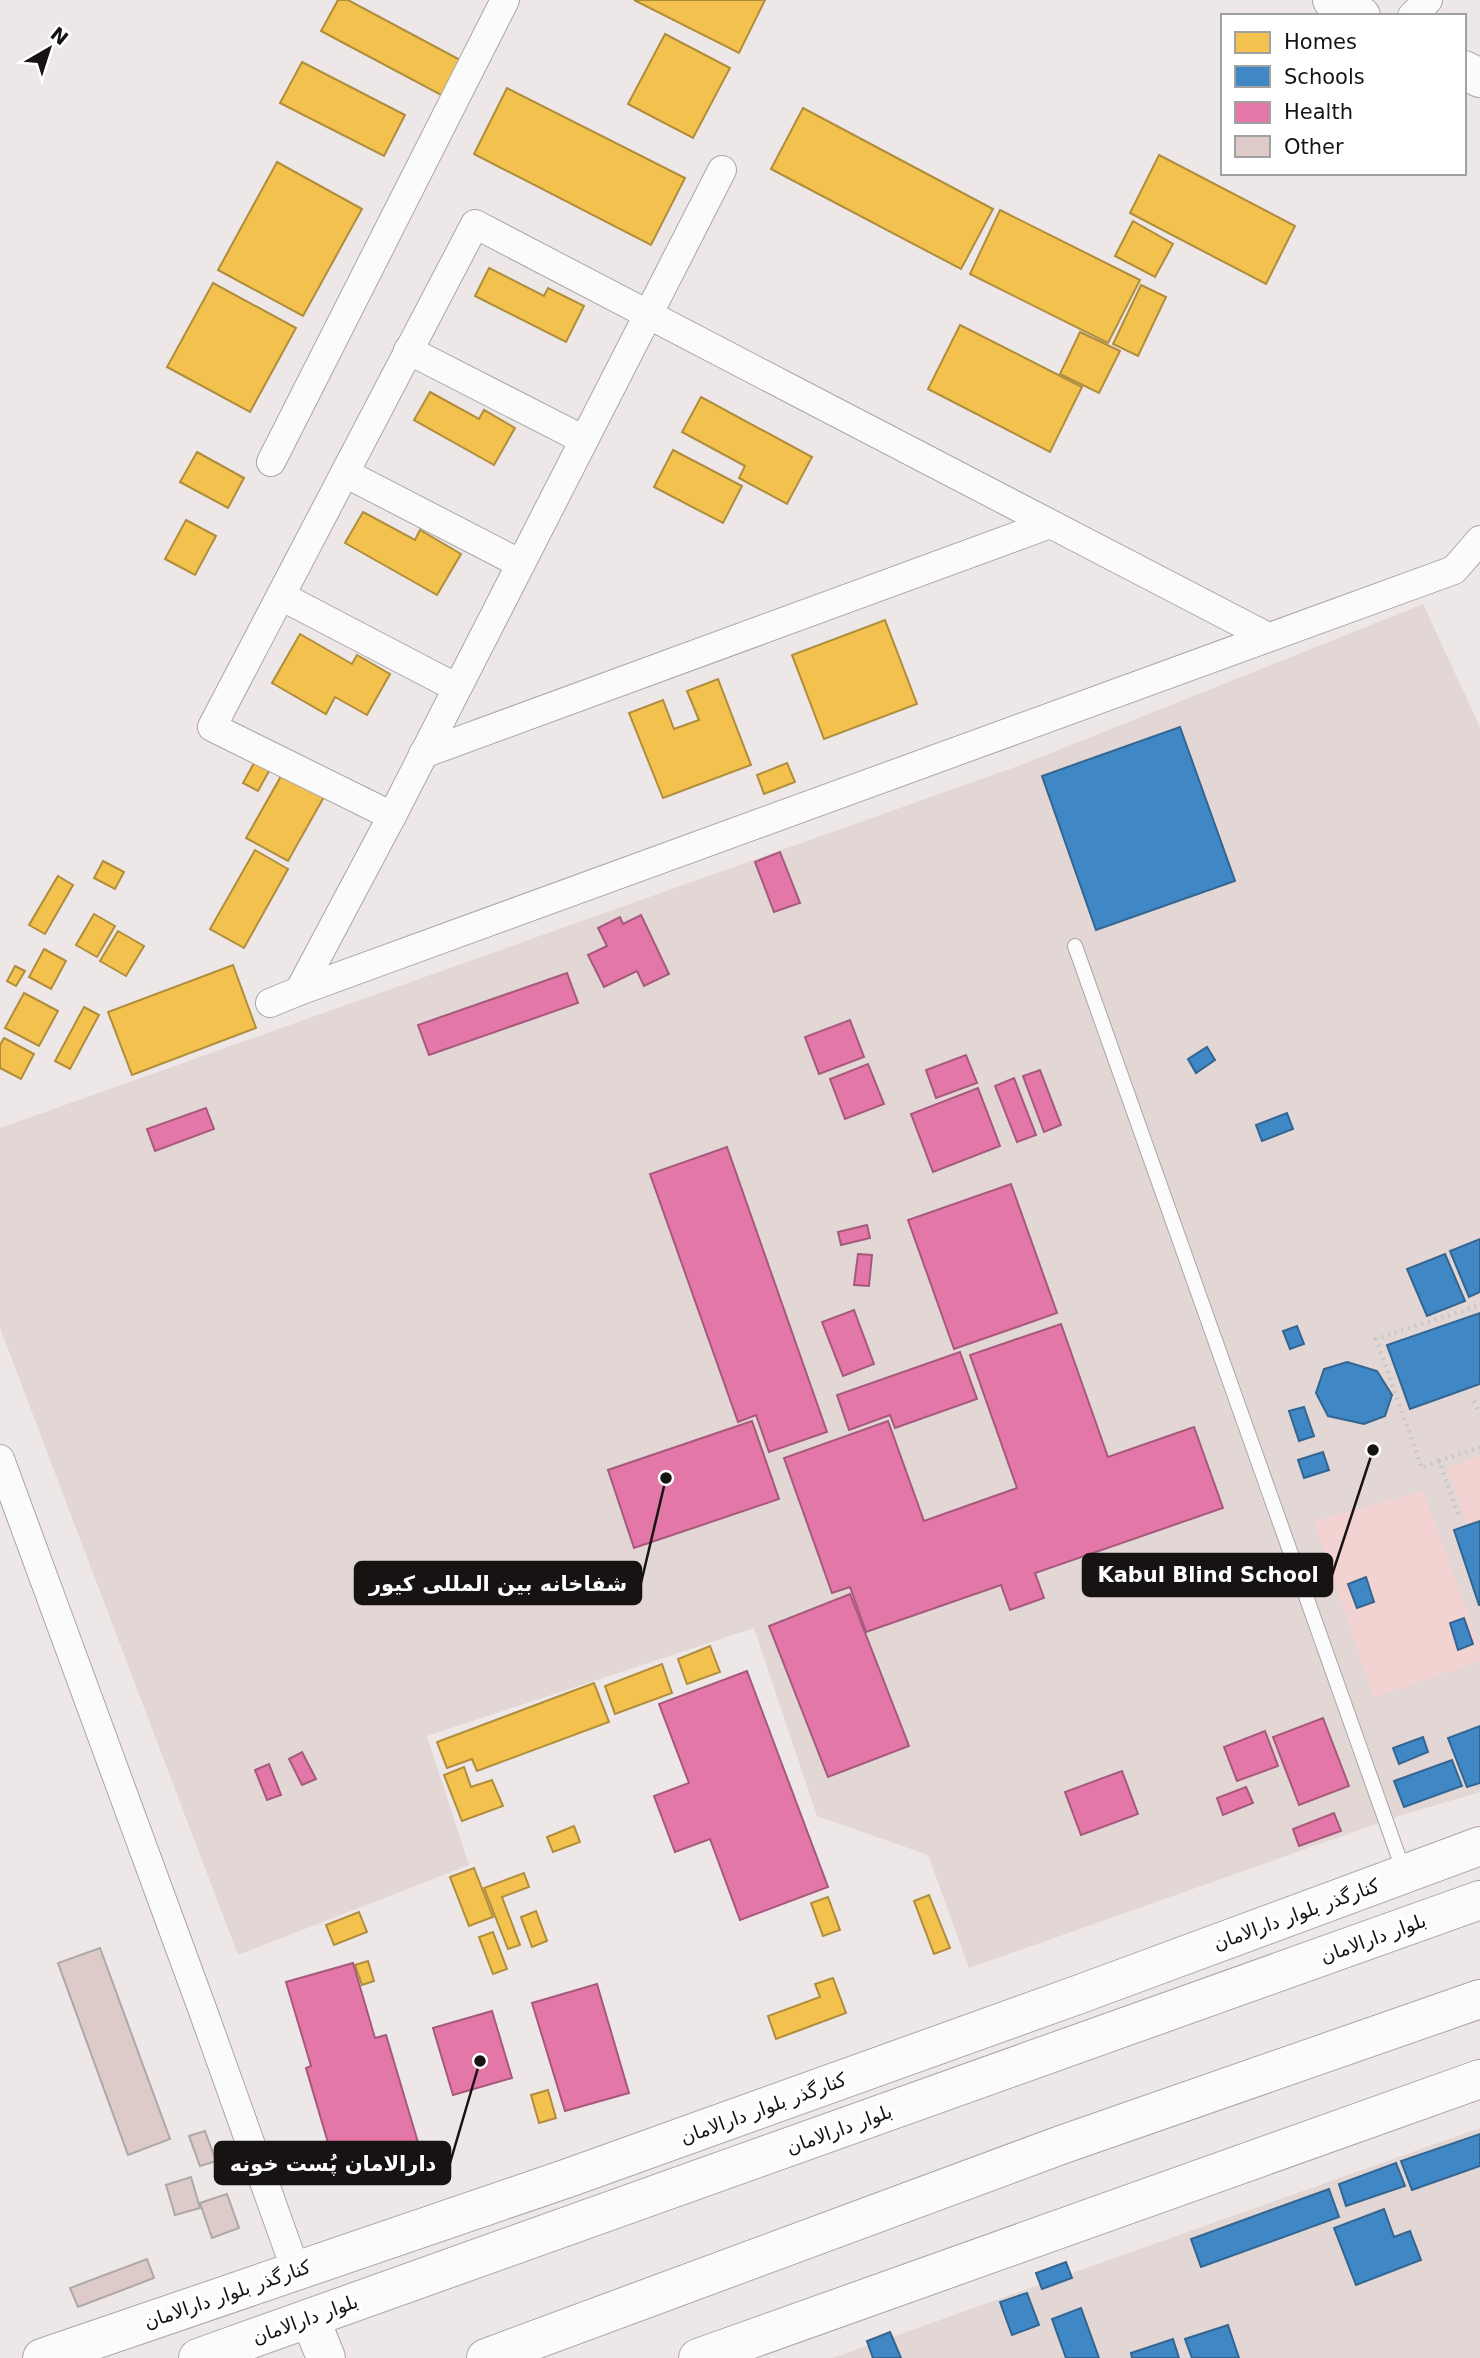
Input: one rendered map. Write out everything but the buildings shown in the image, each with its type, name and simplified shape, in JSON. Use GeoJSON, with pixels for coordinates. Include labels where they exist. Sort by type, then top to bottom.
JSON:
{"type":"FeatureCollection","features":[{"type":"Feature","properties":{"kind":"main road"},"geometry":{"type":"LineString","coordinates":[[1332,0],[1357,14]]}},
{"type":"Feature","properties":{"kind":"main road","name":"کنارگذر بلوار دارالامان"},"geometry":{"type":"LineString","coordinates":[[41,2358],[568,2178],[1080,1994],[1480,1846]]}},
{"type":"Feature","properties":{"kind":"main road","name":"بلوار دارالامان"},"geometry":{"type":"LineString","coordinates":[[198,2358],[1480,1900]]}},
{"type":"Feature","properties":{"kind":"main road"},"geometry":{"type":"LineString","coordinates":[[486,2358],[1061,2145],[1480,1999]]}},
{"type":"Feature","properties":{"kind":"main road"},"geometry":{"type":"LineString","coordinates":[[698,2358],[1480,2079]]}},
{"type":"Feature","properties":{"kind":"main road"},"geometry":{"type":"LineString","coordinates":[[310,2318],[326,2358]]}},
{"type":"Feature","properties":{"kind":"street"},"geometry":{"type":"LineString","coordinates":[[271,462],[505,0]]}},
{"type":"Feature","properties":{"kind":"street"},"geometry":{"type":"LineString","coordinates":[[1414,14],[1428,0]]}},
{"type":"Feature","properties":{"kind":"street"},"geometry":{"type":"LineString","coordinates":[[299,991],[392,816],[722,170]]}},
{"type":"Feature","properties":{"kind":"street"},"geometry":{"type":"LineString","coordinates":[[392,816],[212,727],[475,224],[1268,637]]}},
{"type":"Feature","properties":{"kind":"street"},"geometry":{"type":"LineString","coordinates":[[408,350],[584,440]]}},
{"type":"Feature","properties":{"kind":"street"},"geometry":{"type":"LineString","coordinates":[[345,473],[521,564]]}},
{"type":"Feature","properties":{"kind":"street"},"geometry":{"type":"LineString","coordinates":[[423,754],[1050,524]]}},
{"type":"Feature","properties":{"kind":"street"},"geometry":{"type":"LineString","coordinates":[[270,1003],[1454,570],[1480,540]]}},
{"type":"Feature","properties":{"kind":"street"},"geometry":{"type":"LineString","coordinates":[[281,596],[457,688]]}},
{"type":"Feature","properties":{"kind":"street"},"geometry":{"type":"LineString","coordinates":[[0,1459],[296,2271]]}},
{"type":"Feature","properties":{"kind":"lane"},"geometry":{"type":"LineString","coordinates":[[1075,946],[1404,1873]]}},
{"type":"Feature","properties":{"kind":"path"},"geometry":{"type":"LineString","coordinates":[[1480,1305],[1376,1339],[1422,1468],[1480,1447]]}},
{"type":"Feature","properties":{"kind":"path"},"geometry":{"type":"LineString","coordinates":[[1474,1401],[1480,1414]]}},
{"type":"Feature","properties":{"kind":"path"},"geometry":{"type":"LineString","coordinates":[[1439,1461],[1458,1514]]}},
{"type":"Feature","properties":{"kind":"shaded area"},"geometry":{"type":"Polygon","coordinates":[[[1423,604],[1480,727],[1480,1792],[1399,1816],[969,1968],[928,1855],[817,1816],[754,1628],[427,1736],[469,1865],[238,1955],[0,1328],[0,1128],[1018,766],[1423,604]]]}},
{"type":"Feature","properties":{"kind":"shaded area"},"geometry":{"type":"Polygon","coordinates":[[[1480,1456],[1480,1561],[1447,1468],[1480,1456]]]}},
{"type":"Feature","properties":{"kind":"shaded area"},"geometry":{"type":"Polygon","coordinates":[[[1423,1491],[1480,1647],[1480,1661],[1374,1697],[1314,1521],[1423,1491]]]}},
{"type":"Feature","properties":{"kind":"shaded area"},"geometry":{"type":"Polygon","coordinates":[[[1480,2128],[1480,2358],[833,2358],[1480,2128]]]}},
{"type":"Feature","properties":{"kind":"place","name":"Kabul Blind School"},"geometry":{"type":"Point","coordinates":[1373,1450]}},
{"type":"Feature","properties":{"kind":"place","name":"شفاخانه بین المللی کیور"},"geometry":{"type":"Point","coordinates":[666,1478]}},
{"type":"Feature","properties":{"kind":"place","name":"دارالامان پُست خونه"},"geometry":{"type":"Point","coordinates":[480,2061]}}]}
